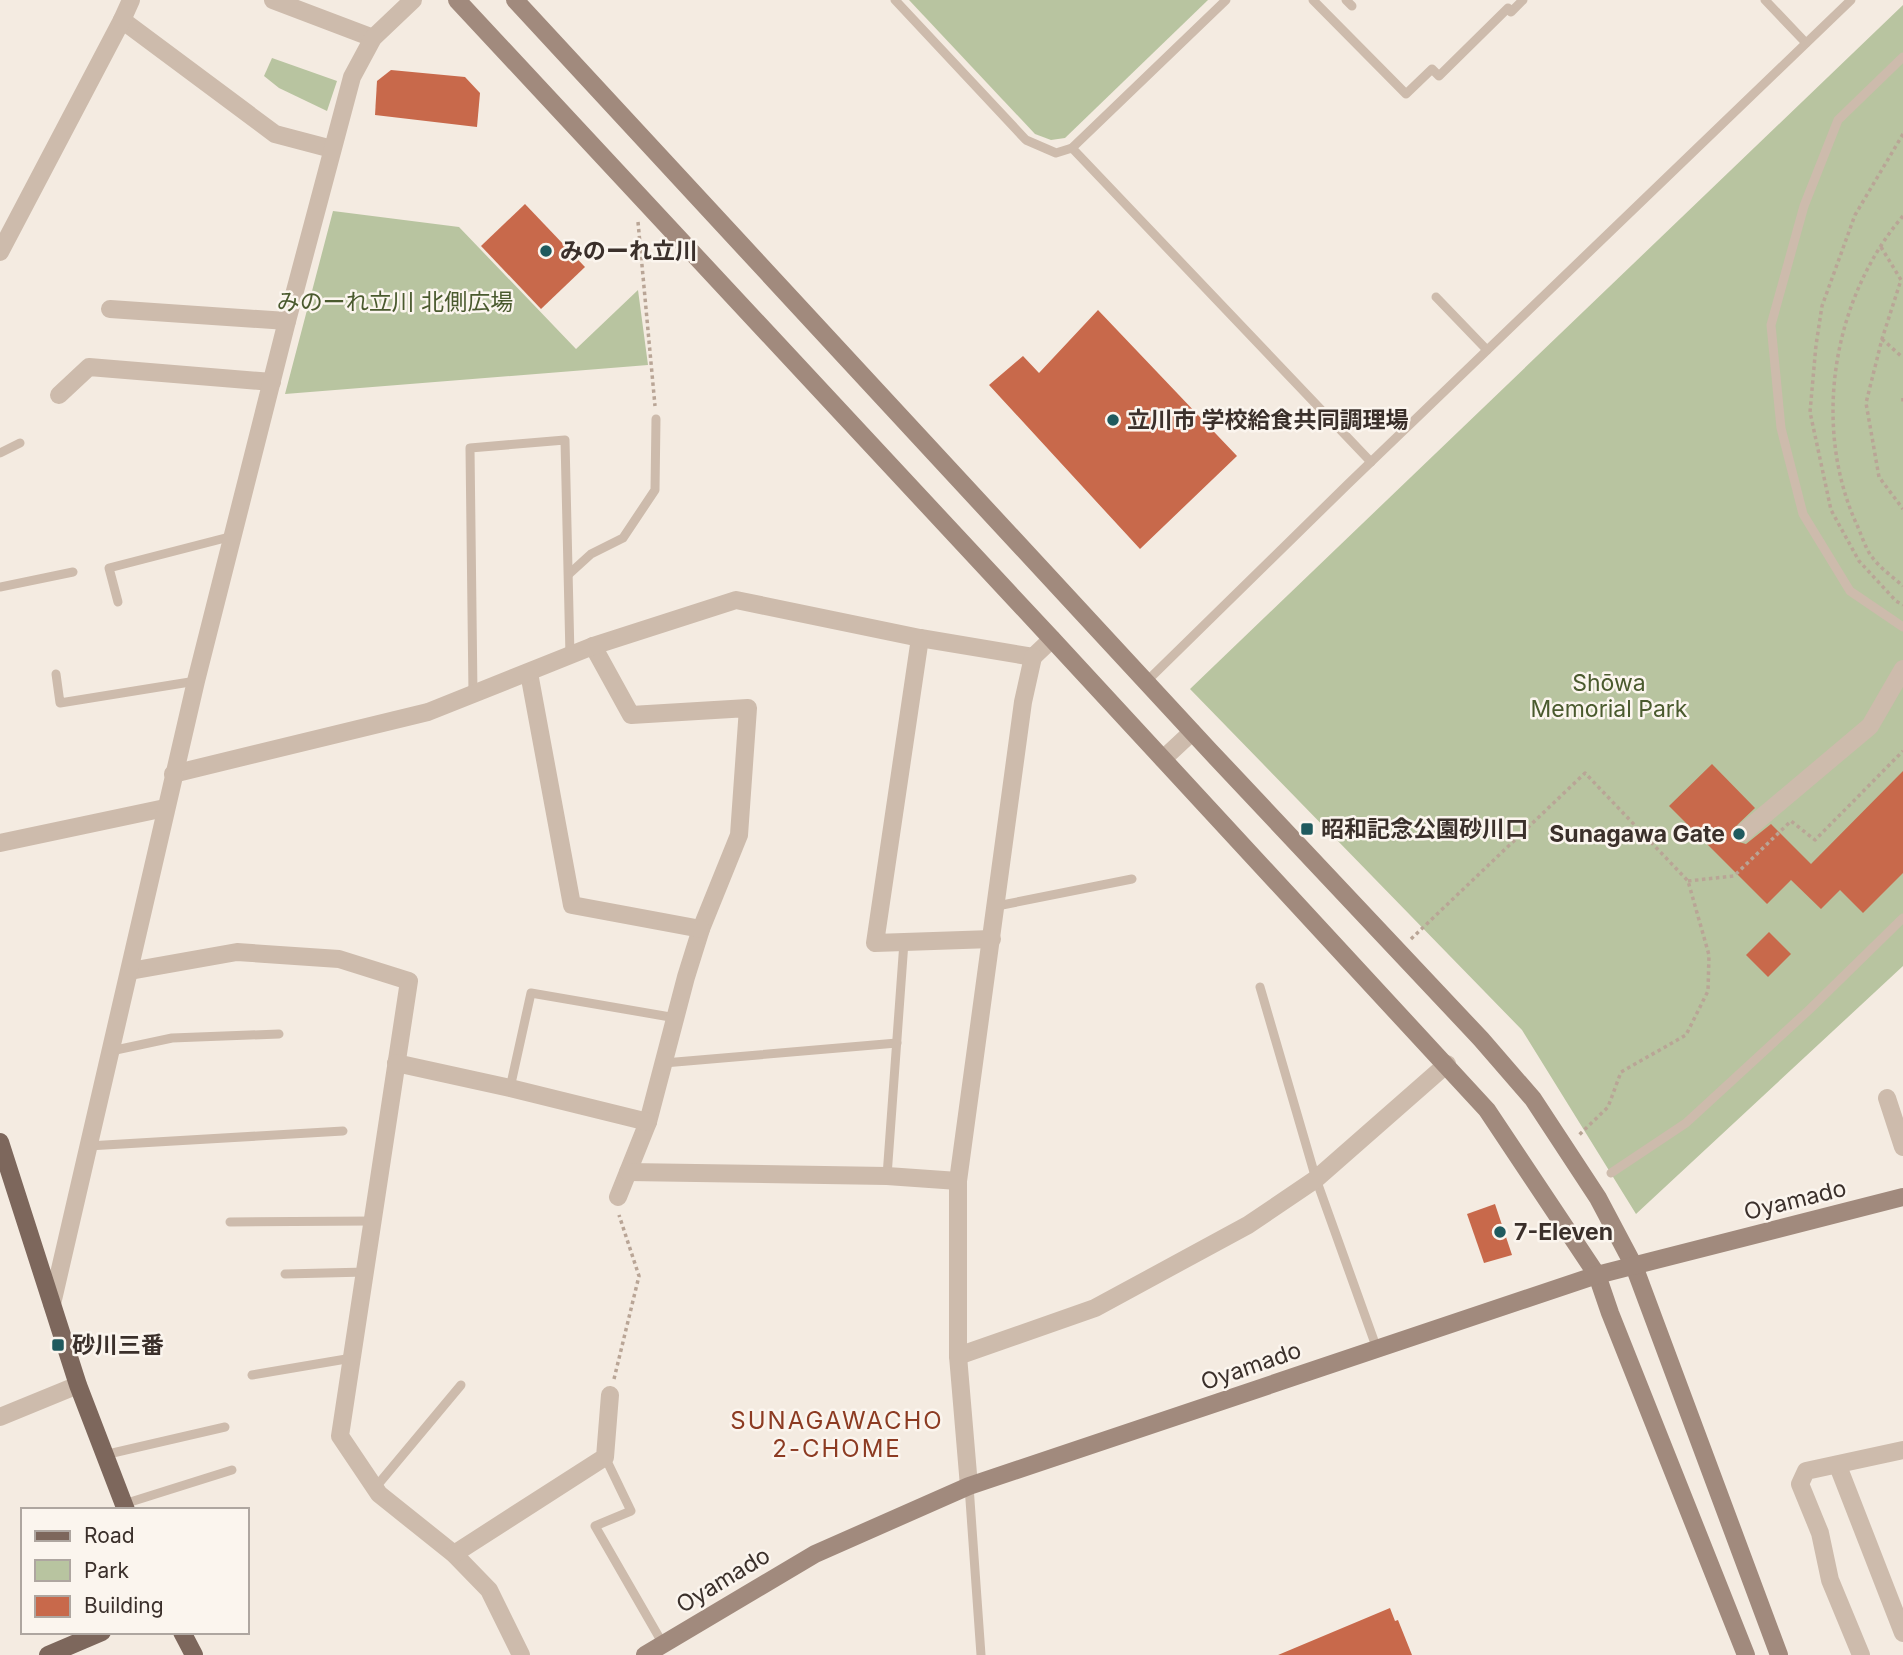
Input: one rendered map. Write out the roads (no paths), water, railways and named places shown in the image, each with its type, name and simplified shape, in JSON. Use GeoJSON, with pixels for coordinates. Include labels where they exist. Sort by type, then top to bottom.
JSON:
{"type":"FeatureCollection","features":[{"type":"Feature","properties":{"kind":"main road"},"geometry":{"type":"LineString","coordinates":[[0,1142],[3,1164],[78,1385],[125,1507]]}},
{"type":"Feature","properties":{"kind":"main road"},"geometry":{"type":"LineString","coordinates":[[48,1655],[97,1634]]}},
{"type":"Feature","properties":{"kind":"main road"},"geometry":{"type":"LineString","coordinates":[[183,1634],[194,1655]]}},
{"type":"Feature","properties":{"kind":"street"},"geometry":{"type":"LineString","coordinates":[[1,246],[131,0]]}},
{"type":"Feature","properties":{"kind":"street"},"geometry":{"type":"LineString","coordinates":[[273,0],[373,38]]}},
{"type":"Feature","properties":{"kind":"street"},"geometry":{"type":"LineString","coordinates":[[52,1304],[173,775],[332,149],[352,77],[373,38],[413,0]]}},
{"type":"Feature","properties":{"kind":"street"},"geometry":{"type":"LineString","coordinates":[[457,0],[1487,1110],[1597,1275],[1609,1313],[1746,1655]]}},
{"type":"Feature","properties":{"kind":"street"},"geometry":{"type":"LineString","coordinates":[[515,0],[1192,732],[1481,1039],[1533,1099],[1598,1198],[1634,1266],[1779,1655]]}},
{"type":"Feature","properties":{"kind":"street"},"geometry":{"type":"LineString","coordinates":[[122,20],[275,134],[332,149]]}},
{"type":"Feature","properties":{"kind":"street"},"geometry":{"type":"LineString","coordinates":[[110,309],[287,321]]}},
{"type":"Feature","properties":{"kind":"street"},"geometry":{"type":"LineString","coordinates":[[59,395],[89,366],[272,382]]}},
{"type":"Feature","properties":{"kind":"street"},"geometry":{"type":"LineString","coordinates":[[173,775],[428,712],[593,646],[736,600],[920,638],[1033,657]]}},
{"type":"Feature","properties":{"kind":"street"},"geometry":{"type":"LineString","coordinates":[[920,638],[875,943],[992,939]]}},
{"type":"Feature","properties":{"kind":"street"},"geometry":{"type":"LineString","coordinates":[[969,1486],[958,1356],[958,1181],[1023,702],[1033,657],[1052,639]]}},
{"type":"Feature","properties":{"kind":"street"},"geometry":{"type":"LineString","coordinates":[[593,646],[631,715],[748,708],[739,835],[701,929],[648,1122],[618,1197]]}},
{"type":"Feature","properties":{"kind":"street"},"geometry":{"type":"LineString","coordinates":[[1744,833],[1870,726],[1903,669]]}},
{"type":"Feature","properties":{"kind":"street"},"geometry":{"type":"LineString","coordinates":[[529,673],[572,905],[701,929]]}},
{"type":"Feature","properties":{"kind":"street"},"geometry":{"type":"LineString","coordinates":[[1163,759],[1192,732]]}},
{"type":"Feature","properties":{"kind":"street"},"geometry":{"type":"LineString","coordinates":[[0,843],[166,808]]}},
{"type":"Feature","properties":{"kind":"street"},"geometry":{"type":"LineString","coordinates":[[130,971],[237,953],[339,960],[409,981],[340,1436],[379,1494],[454,1554],[489,1590],[521,1655]]}},
{"type":"Feature","properties":{"kind":"street"},"geometry":{"type":"LineString","coordinates":[[396,1063],[648,1122]]}},
{"type":"Feature","properties":{"kind":"street"},"geometry":{"type":"LineString","coordinates":[[958,1356],[1095,1308],[1248,1225],[1316,1179],[1447,1064]]}},
{"type":"Feature","properties":{"kind":"street"},"geometry":{"type":"LineString","coordinates":[[1887,1098],[1903,1147]]}},
{"type":"Feature","properties":{"kind":"street"},"geometry":{"type":"LineString","coordinates":[[628,1172],[887,1176],[958,1181]]}},
{"type":"Feature","properties":{"kind":"street","name":"Oyamado"},"geometry":{"type":"LineString","coordinates":[[653,1652],[815,1554],[969,1486],[1597,1275],[1903,1197]]}},
{"type":"Feature","properties":{"kind":"street"},"geometry":{"type":"LineString","coordinates":[[0,1417],[78,1385]]}},
{"type":"Feature","properties":{"kind":"street"},"geometry":{"type":"LineString","coordinates":[[454,1554],[605,1457],[610,1395]]}},
{"type":"Feature","properties":{"kind":"street"},"geometry":{"type":"LineString","coordinates":[[1861,1655],[1830,1580],[1820,1533],[1800,1484],[1807,1471],[1903,1450]]}},
{"type":"Feature","properties":{"kind":"street"},"geometry":{"type":"LineString","coordinates":[[1838,1465],[1903,1633]]}},
{"type":"Feature","properties":{"kind":"lane"},"geometry":{"type":"LineString","coordinates":[[895,0],[1026,140],[1056,153],[1072,148],[1226,0]]}},
{"type":"Feature","properties":{"kind":"lane"},"geometry":{"type":"LineString","coordinates":[[1313,0],[1406,94],[1432,69],[1439,76],[1508,8],[1511,12],[1522,0]]}},
{"type":"Feature","properties":{"kind":"lane"},"geometry":{"type":"LineString","coordinates":[[1765,0],[1806,43]]}},
{"type":"Feature","properties":{"kind":"lane"},"geometry":{"type":"LineString","coordinates":[[1146,682],[1851,0]]}},
{"type":"Feature","properties":{"kind":"lane"},"geometry":{"type":"LineString","coordinates":[[1903,57],[1839,120],[1804,206],[1771,325],[1781,428],[1803,514],[1850,591],[1903,627]]}},
{"type":"Feature","properties":{"kind":"lane"},"geometry":{"type":"LineString","coordinates":[[1072,148],[1371,462]]}},
{"type":"Feature","properties":{"kind":"lane"},"geometry":{"type":"LineString","coordinates":[[1436,297],[1487,350]]}},
{"type":"Feature","properties":{"kind":"lane"},"geometry":{"type":"LineString","coordinates":[[569,574],[591,554],[623,538],[655,490],[656,419]]}},
{"type":"Feature","properties":{"kind":"lane"},"geometry":{"type":"LineString","coordinates":[[474,694],[470,449],[565,440],[570,656]]}},
{"type":"Feature","properties":{"kind":"lane"},"geometry":{"type":"LineString","coordinates":[[0,453],[20,443]]}},
{"type":"Feature","properties":{"kind":"lane"},"geometry":{"type":"LineString","coordinates":[[118,602],[109,568],[233,536]]}},
{"type":"Feature","properties":{"kind":"lane"},"geometry":{"type":"LineString","coordinates":[[0,587],[73,572]]}},
{"type":"Feature","properties":{"kind":"lane"},"geometry":{"type":"LineString","coordinates":[[56,674],[60,704],[196,681]]}},
{"type":"Feature","properties":{"kind":"lane"},"geometry":{"type":"LineString","coordinates":[[997,906],[1132,879]]}},
{"type":"Feature","properties":{"kind":"lane"},"geometry":{"type":"LineString","coordinates":[[1611,1173],[1686,1123],[1810,1009],[1903,918]]}},
{"type":"Feature","properties":{"kind":"lane"},"geometry":{"type":"LineString","coordinates":[[887,1176],[904,942]]}},
{"type":"Feature","properties":{"kind":"lane"},"geometry":{"type":"LineString","coordinates":[[1260,987],[1316,1179],[1377,1349]]}},
{"type":"Feature","properties":{"kind":"lane"},"geometry":{"type":"LineString","coordinates":[[510,1088],[531,993],[676,1018]]}},
{"type":"Feature","properties":{"kind":"lane"},"geometry":{"type":"LineString","coordinates":[[111,1051],[172,1038],[279,1034]]}},
{"type":"Feature","properties":{"kind":"lane"},"geometry":{"type":"LineString","coordinates":[[664,1063],[897,1043]]}},
{"type":"Feature","properties":{"kind":"lane"},"geometry":{"type":"LineString","coordinates":[[89,1146],[343,1131]]}},
{"type":"Feature","properties":{"kind":"lane"},"geometry":{"type":"LineString","coordinates":[[230,1222],[373,1221]]}},
{"type":"Feature","properties":{"kind":"lane"},"geometry":{"type":"LineString","coordinates":[[285,1274],[366,1272]]}},
{"type":"Feature","properties":{"kind":"lane"},"geometry":{"type":"LineString","coordinates":[[252,1375],[353,1357]]}},
{"type":"Feature","properties":{"kind":"lane"},"geometry":{"type":"LineString","coordinates":[[375,1488],[461,1385]]}},
{"type":"Feature","properties":{"kind":"lane"},"geometry":{"type":"LineString","coordinates":[[104,1455],[225,1427]]}},
{"type":"Feature","properties":{"kind":"lane"},"geometry":{"type":"LineString","coordinates":[[605,1457],[631,1511],[595,1527],[653,1652]]}},
{"type":"Feature","properties":{"kind":"lane"},"geometry":{"type":"LineString","coordinates":[[125,1507],[232,1470]]}},
{"type":"Feature","properties":{"kind":"lane"},"geometry":{"type":"LineString","coordinates":[[969,1486],[981,1655]]}},
{"type":"Feature","properties":{"kind":"place","name":"みのーれ立川"},"geometry":{"type":"Point","coordinates":[546,251]}},
{"type":"Feature","properties":{"kind":"place","name":"立川市 学校給食共同調理場"},"geometry":{"type":"Point","coordinates":[1113,420]}},
{"type":"Feature","properties":{"kind":"place","name":"昭和記念公園砂川口"},"geometry":{"type":"Point","coordinates":[1307,829]}},
{"type":"Feature","properties":{"kind":"place","name":"Sunagawa Gate"},"geometry":{"type":"Point","coordinates":[1739,834]}},
{"type":"Feature","properties":{"kind":"place","name":"7-Eleven"},"geometry":{"type":"Point","coordinates":[1500,1232]}},
{"type":"Feature","properties":{"kind":"place","name":"砂川三番"},"geometry":{"type":"Point","coordinates":[58,1345]}},
{"type":"Feature","properties":{"kind":"district","name":"SUNAGAWACHO 2-CHOME"},"geometry":{"type":"Point","coordinates":[837,1434]}},
{"type":"Feature","properties":{"kind":"park label","name":"みのーれ立川 北側広場"},"geometry":{"type":"Point","coordinates":[395,302]}},
{"type":"Feature","properties":{"kind":"park label","name":"Shōwa Memorial Park"},"geometry":{"type":"Point","coordinates":[1609,696]}}]}
